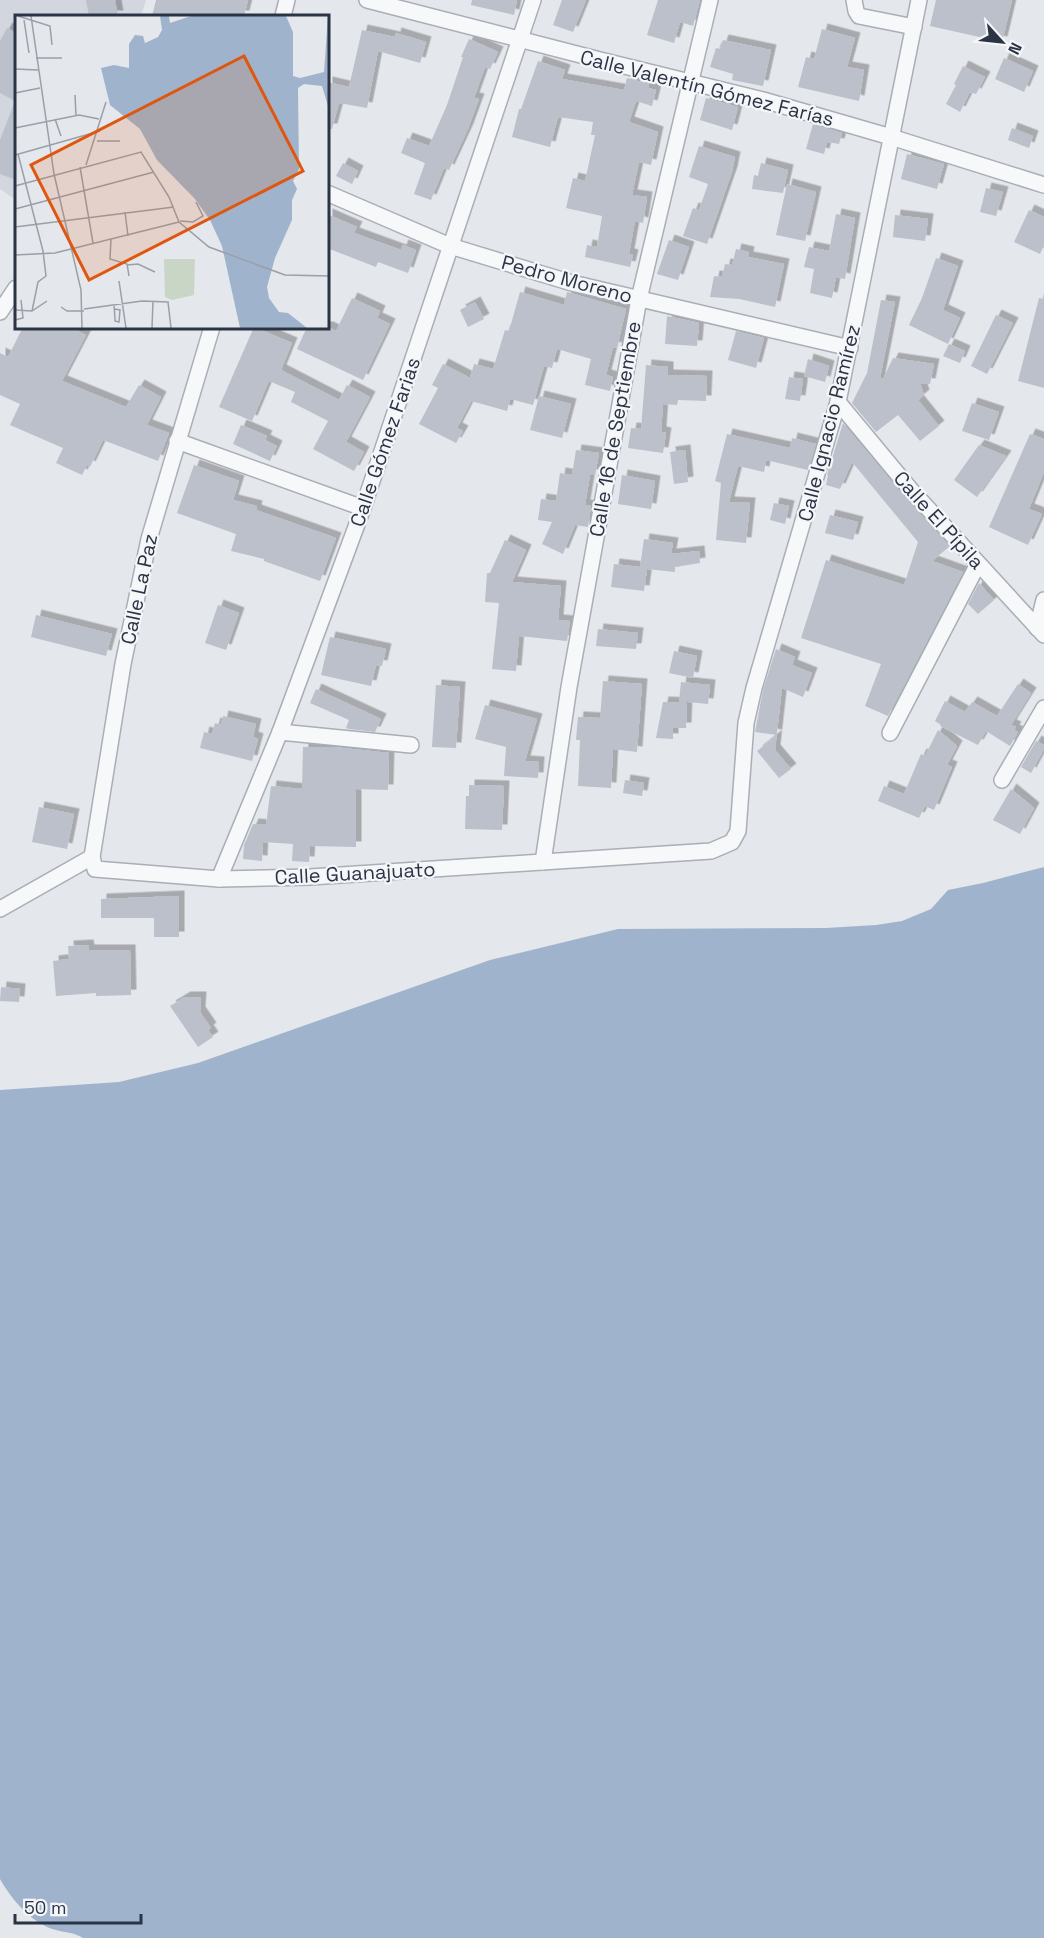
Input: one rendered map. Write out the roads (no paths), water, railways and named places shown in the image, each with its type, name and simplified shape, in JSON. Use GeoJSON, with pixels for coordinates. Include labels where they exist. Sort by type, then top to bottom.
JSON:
{"type":"FeatureCollection","features":[{"type":"Feature","properties":{"kind":"street"},"geometry":{"type":"LineString","coordinates":[[283,15],[287,0]]}},
{"type":"Feature","properties":{"kind":"street","name":"Calle Valentín Gómez Farías"},"geometry":{"type":"LineString","coordinates":[[367,0],[689,81],[891,137],[1044,185]]}},
{"type":"Feature","properties":{"kind":"street","name":"Calle Gómez Farias"},"geometry":{"type":"LineString","coordinates":[[219,879],[280,732],[363,508],[533,0]]}},
{"type":"Feature","properties":{"kind":"street","name":"Calle 16 de Septiembre"},"geometry":{"type":"LineString","coordinates":[[543,862],[569,687],[639,299],[710,0]]}},
{"type":"Feature","properties":{"kind":"street"},"geometry":{"type":"LineString","coordinates":[[854,0],[856,11],[860,16],[914,27]]}},
{"type":"Feature","properties":{"kind":"street","name":"Calle Ignacio Ramírez"},"geometry":{"type":"LineString","coordinates":[[732,842],[738,831],[746,723],[754,688],[838,402],[919,0]]}},
{"type":"Feature","properties":{"kind":"street","name":"Pedro Moreno"},"geometry":{"type":"LineString","coordinates":[[328,194],[450,246],[572,284],[850,348]]}},
{"type":"Feature","properties":{"kind":"street"},"geometry":{"type":"LineString","coordinates":[[0,312],[15,290]]}},
{"type":"Feature","properties":{"kind":"street","name":"Calle La Paz"},"geometry":{"type":"LineString","coordinates":[[92,857],[123,664],[149,539],[212,328]]}},
{"type":"Feature","properties":{"kind":"street","name":"Calle El Pípila"},"geometry":{"type":"LineString","coordinates":[[838,402],[911,490],[1040,632]]}},
{"type":"Feature","properties":{"kind":"street"},"geometry":{"type":"LineString","coordinates":[[177,441],[363,508]]}},
{"type":"Feature","properties":{"kind":"street"},"geometry":{"type":"LineString","coordinates":[[890,733],[978,564]]}},
{"type":"Feature","properties":{"kind":"street"},"geometry":{"type":"LineString","coordinates":[[1040,632],[1044,600]]}},
{"type":"Feature","properties":{"kind":"street"},"geometry":{"type":"LineString","coordinates":[[1002,780],[1044,708]]}},
{"type":"Feature","properties":{"kind":"street"},"geometry":{"type":"LineString","coordinates":[[280,732],[411,745]]}},
{"type":"Feature","properties":{"kind":"street","name":"Calle Guanajuato"},"geometry":{"type":"LineString","coordinates":[[92,857],[95,869],[219,879],[310,877],[711,851],[732,842]]}},
{"type":"Feature","properties":{"kind":"street"},"geometry":{"type":"LineString","coordinates":[[0,909],[92,857]]}},
{"type":"Feature","properties":{"kind":"water"},"geometry":{"type":"Polygon","coordinates":[[[1044,867],[1044,1938],[83,1938],[47,1927],[31,1917],[10,1895],[0,1879],[0,1090],[119,1082],[198,1063],[490,960],[618,929],[826,928],[876,925],[902,921],[931,909],[948,890],[1044,867]]]}}]}
